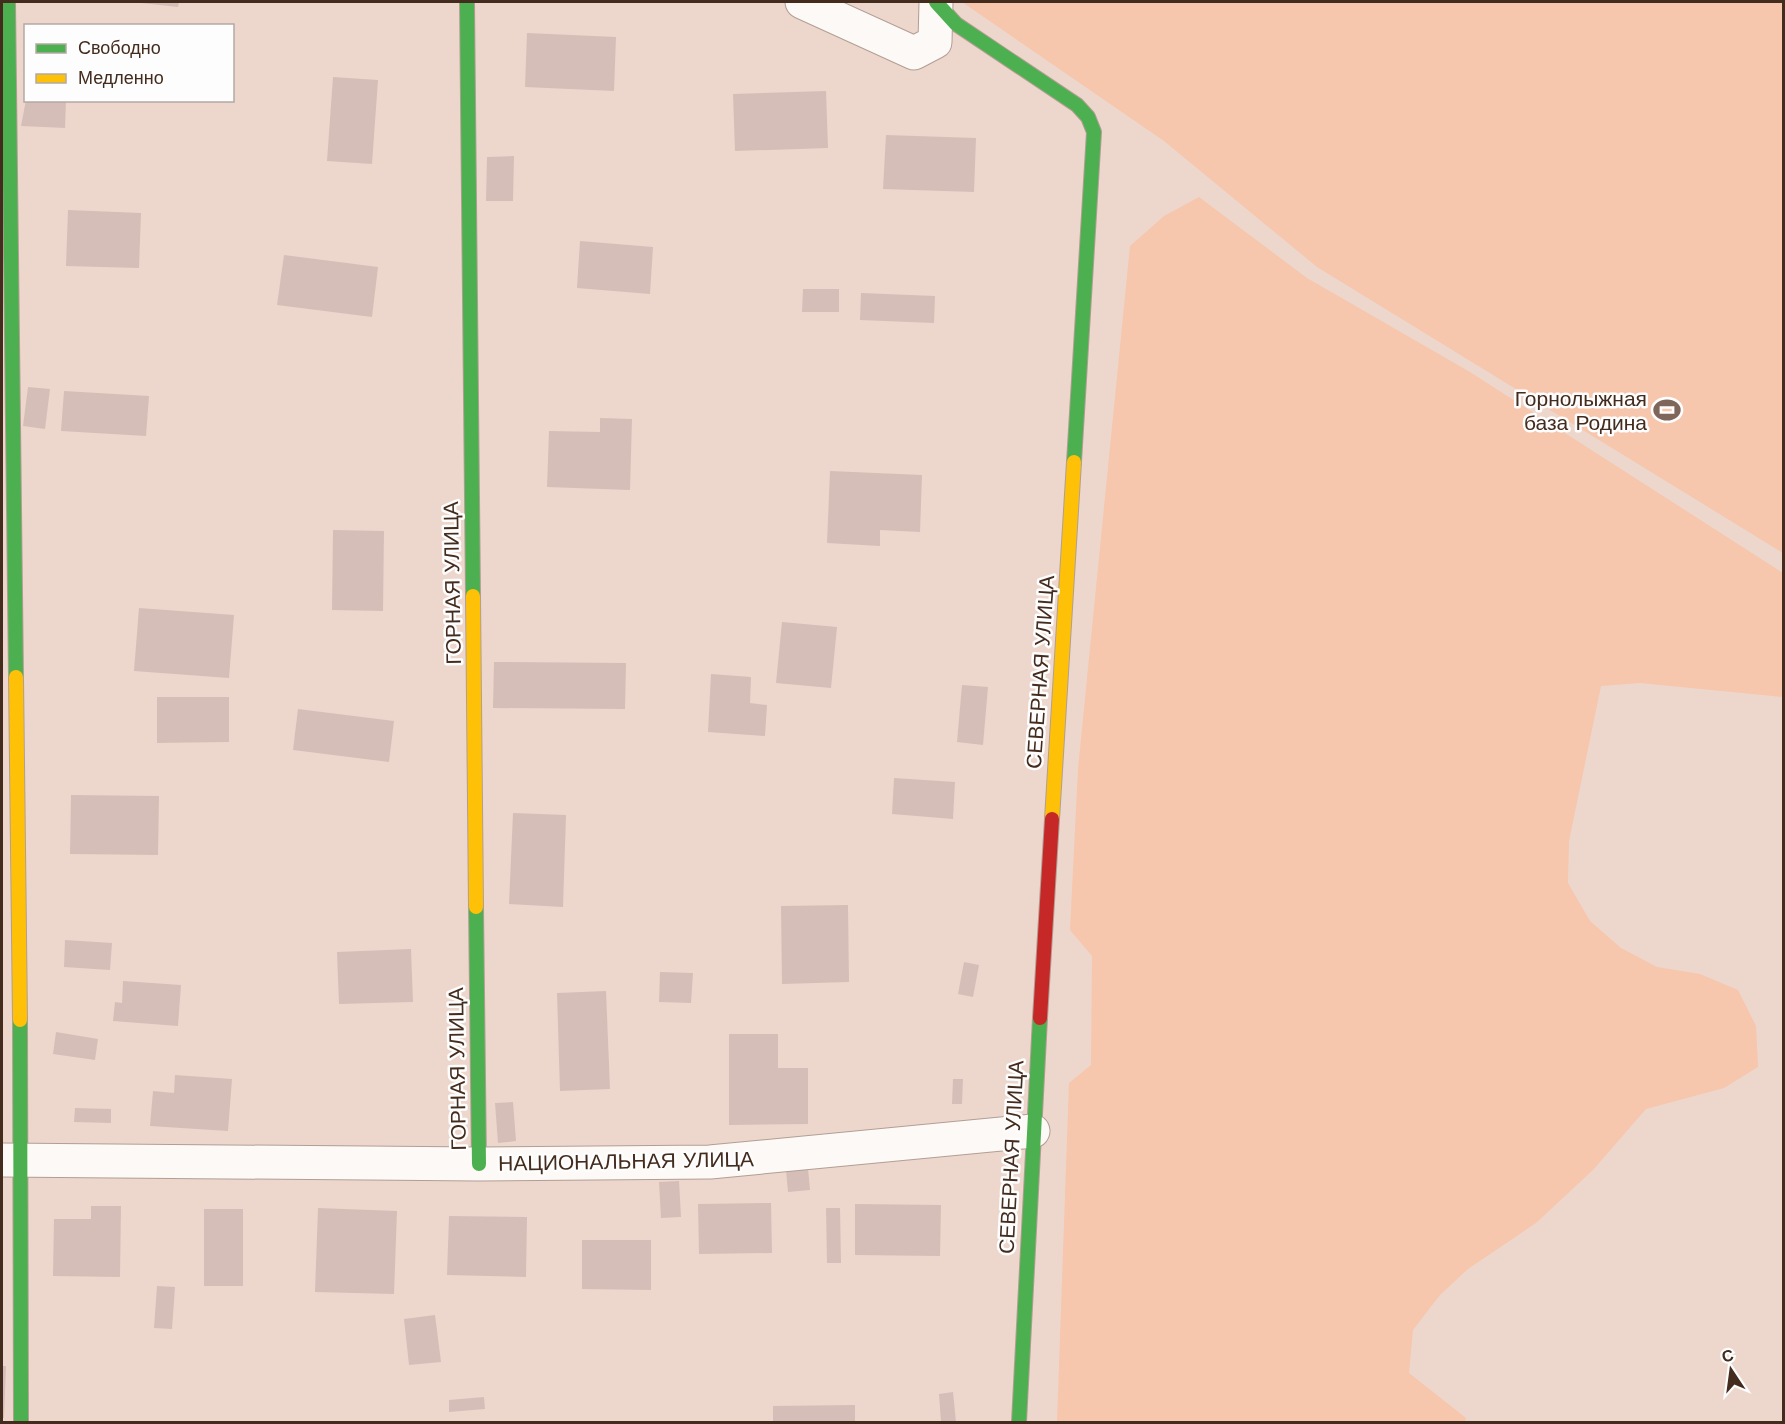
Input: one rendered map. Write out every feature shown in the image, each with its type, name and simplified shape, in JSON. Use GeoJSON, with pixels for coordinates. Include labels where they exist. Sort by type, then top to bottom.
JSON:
{"type":"FeatureCollection","features":[{"type":"Feature","properties":{"kind":"street"},"geometry":{"type":"LineString","coordinates":[[8,2],[12,1160],[21,1422]]}},
{"type":"Feature","properties":{"kind":"street","name":"ГОРНАЯ УЛИЦА"},"geometry":{"type":"LineString","coordinates":[[467,2],[479,1164]]}},
{"type":"Feature","properties":{"kind":"street"},"geometry":{"type":"LineString","coordinates":[[802,2],[914,52],[935,42],[936,2]]}},
{"type":"Feature","properties":{"kind":"street","name":"СЕВЕРНАЯ УЛИЦА"},"geometry":{"type":"LineString","coordinates":[[936,2],[956,24],[1077,105],[1088,117],[1094,132],[1033,1131],[1019,1422]]}},
{"type":"Feature","properties":{"kind":"street","name":"НАЦИОНАЛЬНАЯ УЛИЦА"},"geometry":{"type":"LineString","coordinates":[[12,1160],[479,1164],[710,1162],[1033,1131]]}},
{"type":"Feature","properties":{"kind":"shaded area","name":"Горнолыжная база Родина"},"geometry":{"type":"Polygon","coordinates":[[[962,2],[1783,2],[1783,553],[1317,267],[1164,141],[962,2]]]}},
{"type":"Feature","properties":{"kind":"shaded area"},"geometry":{"type":"Polygon","coordinates":[[[1199,197],[1307,278],[1470,372],[1783,573],[1783,697],[1640,683],[1601,686],[1569,841],[1568,883],[1590,921],[1621,948],[1657,967],[1700,974],[1738,990],[1756,1026],[1758,1067],[1724,1088],[1646,1109],[1593,1170],[1536,1223],[1468,1269],[1440,1295],[1413,1330],[1409,1373],[1466,1418],[1465,1422],[1057,1422],[1069,1083],[1091,1065],[1092,956],[1070,930],[1078,769],[1130,246],[1164,216],[1199,197]]]}},
{"type":"Feature","properties":{"kind":"building"},"geometry":{"type":"Polygon","coordinates":[[[132,2],[179,2],[178,7],[132,2]]]}},
{"type":"Feature","properties":{"kind":"building"},"geometry":{"type":"Polygon","coordinates":[[[527,33],[616,37],[614,91],[525,87],[527,33]]]}},
{"type":"Feature","properties":{"kind":"building"},"geometry":{"type":"Polygon","coordinates":[[[333,77],[378,80],[372,164],[327,161],[333,77]]]}},
{"type":"Feature","properties":{"kind":"building"},"geometry":{"type":"Polygon","coordinates":[[[826,91],[828,148],[735,151],[733,94],[826,91]]]}},
{"type":"Feature","properties":{"kind":"building"},"geometry":{"type":"Polygon","coordinates":[[[26,102],[66,102],[65,128],[21,126],[26,102]]]}},
{"type":"Feature","properties":{"kind":"building"},"geometry":{"type":"Polygon","coordinates":[[[886,135],[976,138],[974,192],[883,189],[886,135]]]}},
{"type":"Feature","properties":{"kind":"building"},"geometry":{"type":"Polygon","coordinates":[[[514,156],[513,201],[486,201],[487,157],[514,156]]]}},
{"type":"Feature","properties":{"kind":"building"},"geometry":{"type":"Polygon","coordinates":[[[68,210],[141,213],[139,268],[66,266],[68,210]]]}},
{"type":"Feature","properties":{"kind":"building"},"geometry":{"type":"Polygon","coordinates":[[[580,241],[653,247],[650,294],[577,288],[580,241]]]}},
{"type":"Feature","properties":{"kind":"building"},"geometry":{"type":"Polygon","coordinates":[[[284,255],[378,267],[372,317],[277,305],[284,255]]]}},
{"type":"Feature","properties":{"kind":"building"},"geometry":{"type":"Polygon","coordinates":[[[803,289],[839,289],[839,312],[802,312],[803,289]]]}},
{"type":"Feature","properties":{"kind":"building"},"geometry":{"type":"Polygon","coordinates":[[[861,293],[935,296],[934,323],[860,320],[861,293]]]}},
{"type":"Feature","properties":{"kind":"building"},"geometry":{"type":"Polygon","coordinates":[[[28,387],[50,389],[45,429],[23,426],[28,387]]]}},
{"type":"Feature","properties":{"kind":"building"},"geometry":{"type":"Polygon","coordinates":[[[64,391],[149,396],[146,436],[61,431],[64,391]]]}},
{"type":"Feature","properties":{"kind":"building"},"geometry":{"type":"Polygon","coordinates":[[[600,418],[632,419],[630,490],[547,487],[549,431],[600,432],[600,418]]]}},
{"type":"Feature","properties":{"kind":"building"},"geometry":{"type":"Polygon","coordinates":[[[830,471],[922,475],[920,532],[880,530],[880,546],[827,543],[830,471]]]}},
{"type":"Feature","properties":{"kind":"building"},"geometry":{"type":"Polygon","coordinates":[[[333,530],[384,531],[383,611],[332,610],[333,530]]]}},
{"type":"Feature","properties":{"kind":"building"},"geometry":{"type":"Polygon","coordinates":[[[139,608],[234,615],[229,678],[134,671],[139,608]]]}},
{"type":"Feature","properties":{"kind":"building"},"geometry":{"type":"Polygon","coordinates":[[[782,622],[837,627],[831,688],[776,683],[782,622]]]}},
{"type":"Feature","properties":{"kind":"building"},"geometry":{"type":"Polygon","coordinates":[[[494,662],[626,663],[625,709],[493,708],[494,662]]]}},
{"type":"Feature","properties":{"kind":"building"},"geometry":{"type":"Polygon","coordinates":[[[711,674],[751,677],[750,703],[767,705],[765,736],[708,732],[711,674]]]}},
{"type":"Feature","properties":{"kind":"building"},"geometry":{"type":"Polygon","coordinates":[[[962,685],[988,687],[983,745],[957,742],[962,685]]]}},
{"type":"Feature","properties":{"kind":"building"},"geometry":{"type":"Polygon","coordinates":[[[157,697],[229,697],[229,742],[157,743],[157,697]]]}},
{"type":"Feature","properties":{"kind":"building"},"geometry":{"type":"Polygon","coordinates":[[[298,709],[394,721],[389,762],[293,750],[298,709]]]}},
{"type":"Feature","properties":{"kind":"building"},"geometry":{"type":"Polygon","coordinates":[[[894,778],[955,782],[953,819],[892,814],[894,778]]]}},
{"type":"Feature","properties":{"kind":"building"},"geometry":{"type":"Polygon","coordinates":[[[71,795],[159,796],[158,855],[70,854],[71,795]]]}},
{"type":"Feature","properties":{"kind":"building"},"geometry":{"type":"Polygon","coordinates":[[[513,813],[566,815],[563,907],[509,904],[513,813]]]}},
{"type":"Feature","properties":{"kind":"building"},"geometry":{"type":"Polygon","coordinates":[[[848,905],[849,982],[782,984],[781,906],[848,905]]]}},
{"type":"Feature","properties":{"kind":"building"},"geometry":{"type":"Polygon","coordinates":[[[65,940],[112,943],[110,970],[64,967],[65,940]]]}},
{"type":"Feature","properties":{"kind":"building"},"geometry":{"type":"Polygon","coordinates":[[[411,949],[413,1002],[339,1004],[337,952],[411,949]]]}},
{"type":"Feature","properties":{"kind":"building"},"geometry":{"type":"Polygon","coordinates":[[[964,962],[979,965],[973,997],[958,994],[964,962]]]}},
{"type":"Feature","properties":{"kind":"building"},"geometry":{"type":"Polygon","coordinates":[[[660,972],[693,973],[691,1003],[659,1002],[660,972]]]}},
{"type":"Feature","properties":{"kind":"building"},"geometry":{"type":"Polygon","coordinates":[[[123,981],[181,985],[178,1026],[113,1021],[115,1002],[122,1003],[123,981]]]}},
{"type":"Feature","properties":{"kind":"building"},"geometry":{"type":"Polygon","coordinates":[[[606,991],[610,1089],[560,1091],[557,993],[606,991]]]}},
{"type":"Feature","properties":{"kind":"building"},"geometry":{"type":"Polygon","coordinates":[[[56,1032],[98,1039],[95,1060],[53,1054],[56,1032]]]}},
{"type":"Feature","properties":{"kind":"building"},"geometry":{"type":"Polygon","coordinates":[[[729,1034],[778,1034],[778,1068],[808,1068],[808,1124],[729,1125],[729,1034]]]}},
{"type":"Feature","properties":{"kind":"building"},"geometry":{"type":"Polygon","coordinates":[[[175,1075],[232,1079],[228,1131],[150,1126],[153,1091],[174,1093],[175,1075]]]}},
{"type":"Feature","properties":{"kind":"building"},"geometry":{"type":"Polygon","coordinates":[[[953,1079],[963,1079],[962,1104],[952,1104],[953,1079]]]}},
{"type":"Feature","properties":{"kind":"building"},"geometry":{"type":"Polygon","coordinates":[[[513,1102],[516,1141],[498,1143],[495,1103],[513,1102]]]}},
{"type":"Feature","properties":{"kind":"building"},"geometry":{"type":"Polygon","coordinates":[[[75,1108],[111,1109],[111,1123],[74,1122],[75,1108]]]}},
{"type":"Feature","properties":{"kind":"building"},"geometry":{"type":"Polygon","coordinates":[[[808,1168],[810,1190],[788,1192],[786,1170],[808,1168]]]}},
{"type":"Feature","properties":{"kind":"building"},"geometry":{"type":"Polygon","coordinates":[[[679,1181],[681,1217],[661,1218],[659,1182],[679,1181]]]}},
{"type":"Feature","properties":{"kind":"building"},"geometry":{"type":"Polygon","coordinates":[[[771,1203],[772,1253],[699,1254],[698,1204],[771,1203]]]}},
{"type":"Feature","properties":{"kind":"building"},"geometry":{"type":"Polygon","coordinates":[[[855,1204],[941,1205],[940,1256],[855,1255],[855,1204]]]}},
{"type":"Feature","properties":{"kind":"building"},"geometry":{"type":"Polygon","coordinates":[[[91,1206],[121,1206],[120,1277],[53,1276],[54,1219],[91,1219],[91,1206]]]}},
{"type":"Feature","properties":{"kind":"building"},"geometry":{"type":"Polygon","coordinates":[[[318,1208],[397,1211],[394,1294],[315,1292],[318,1208]]]}},
{"type":"Feature","properties":{"kind":"building"},"geometry":{"type":"Polygon","coordinates":[[[826,1208],[840,1208],[841,1263],[827,1263],[826,1208]]]}},
{"type":"Feature","properties":{"kind":"building"},"geometry":{"type":"Polygon","coordinates":[[[204,1209],[243,1209],[243,1286],[204,1286],[204,1209]]]}},
{"type":"Feature","properties":{"kind":"building"},"geometry":{"type":"Polygon","coordinates":[[[449,1216],[527,1217],[526,1277],[447,1275],[449,1216]]]}},
{"type":"Feature","properties":{"kind":"building"},"geometry":{"type":"Polygon","coordinates":[[[582,1240],[651,1240],[651,1290],[582,1289],[582,1240]]]}},
{"type":"Feature","properties":{"kind":"building"},"geometry":{"type":"Polygon","coordinates":[[[157,1286],[175,1287],[172,1329],[154,1328],[157,1286]]]}},
{"type":"Feature","properties":{"kind":"building"},"geometry":{"type":"Polygon","coordinates":[[[435,1315],[441,1362],[409,1365],[404,1319],[435,1315]]]}},
{"type":"Feature","properties":{"kind":"building"},"geometry":{"type":"Polygon","coordinates":[[[2,1366],[6,1366],[4,1418],[2,1418],[2,1366]]]}},
{"type":"Feature","properties":{"kind":"building"},"geometry":{"type":"Polygon","coordinates":[[[953,1392],[956,1422],[941,1422],[939,1394],[953,1392]]]}},
{"type":"Feature","properties":{"kind":"building"},"geometry":{"type":"Polygon","coordinates":[[[484,1397],[485,1409],[449,1412],[449,1400],[484,1397]]]}},
{"type":"Feature","properties":{"kind":"building"},"geometry":{"type":"Polygon","coordinates":[[[855,1405],[855,1422],[773,1422],[773,1406],[855,1405]]]}},
{"type":"Feature","properties":{"kind":"traffic: fast"},"geometry":{"type":"LineString","coordinates":[[8,2],[16,677]]}},
{"type":"Feature","properties":{"kind":"traffic: fast"},"geometry":{"type":"LineString","coordinates":[[467,2],[473,596]]}},
{"type":"Feature","properties":{"kind":"traffic: fast"},"geometry":{"type":"LineString","coordinates":[[936,2],[956,24],[1077,105],[1088,117],[1094,132],[1074,462]]}},
{"type":"Feature","properties":{"kind":"traffic: fast"},"geometry":{"type":"LineString","coordinates":[[476,907],[479,1164]]}},
{"type":"Feature","properties":{"kind":"traffic: fast"},"geometry":{"type":"LineString","coordinates":[[1019,1422],[1040,1018]]}},
{"type":"Feature","properties":{"kind":"traffic: fast"},"geometry":{"type":"LineString","coordinates":[[20,1020],[21,1422]]}},
{"type":"Feature","properties":{"kind":"traffic: slow"},"geometry":{"type":"LineString","coordinates":[[1052,819],[1074,462]]}},
{"type":"Feature","properties":{"kind":"traffic: slow"},"geometry":{"type":"LineString","coordinates":[[473,596],[476,907]]}},
{"type":"Feature","properties":{"kind":"traffic: slow"},"geometry":{"type":"LineString","coordinates":[[16,677],[20,1020]]}},
{"type":"Feature","properties":{"kind":"traffic: jam"},"geometry":{"type":"LineString","coordinates":[[1040,1018],[1052,819]]}},
{"type":"Feature","properties":{"kind":"place","name":"Горнолыжная база Родина"},"geometry":{"type":"Point","coordinates":[1667,410]}}]}
